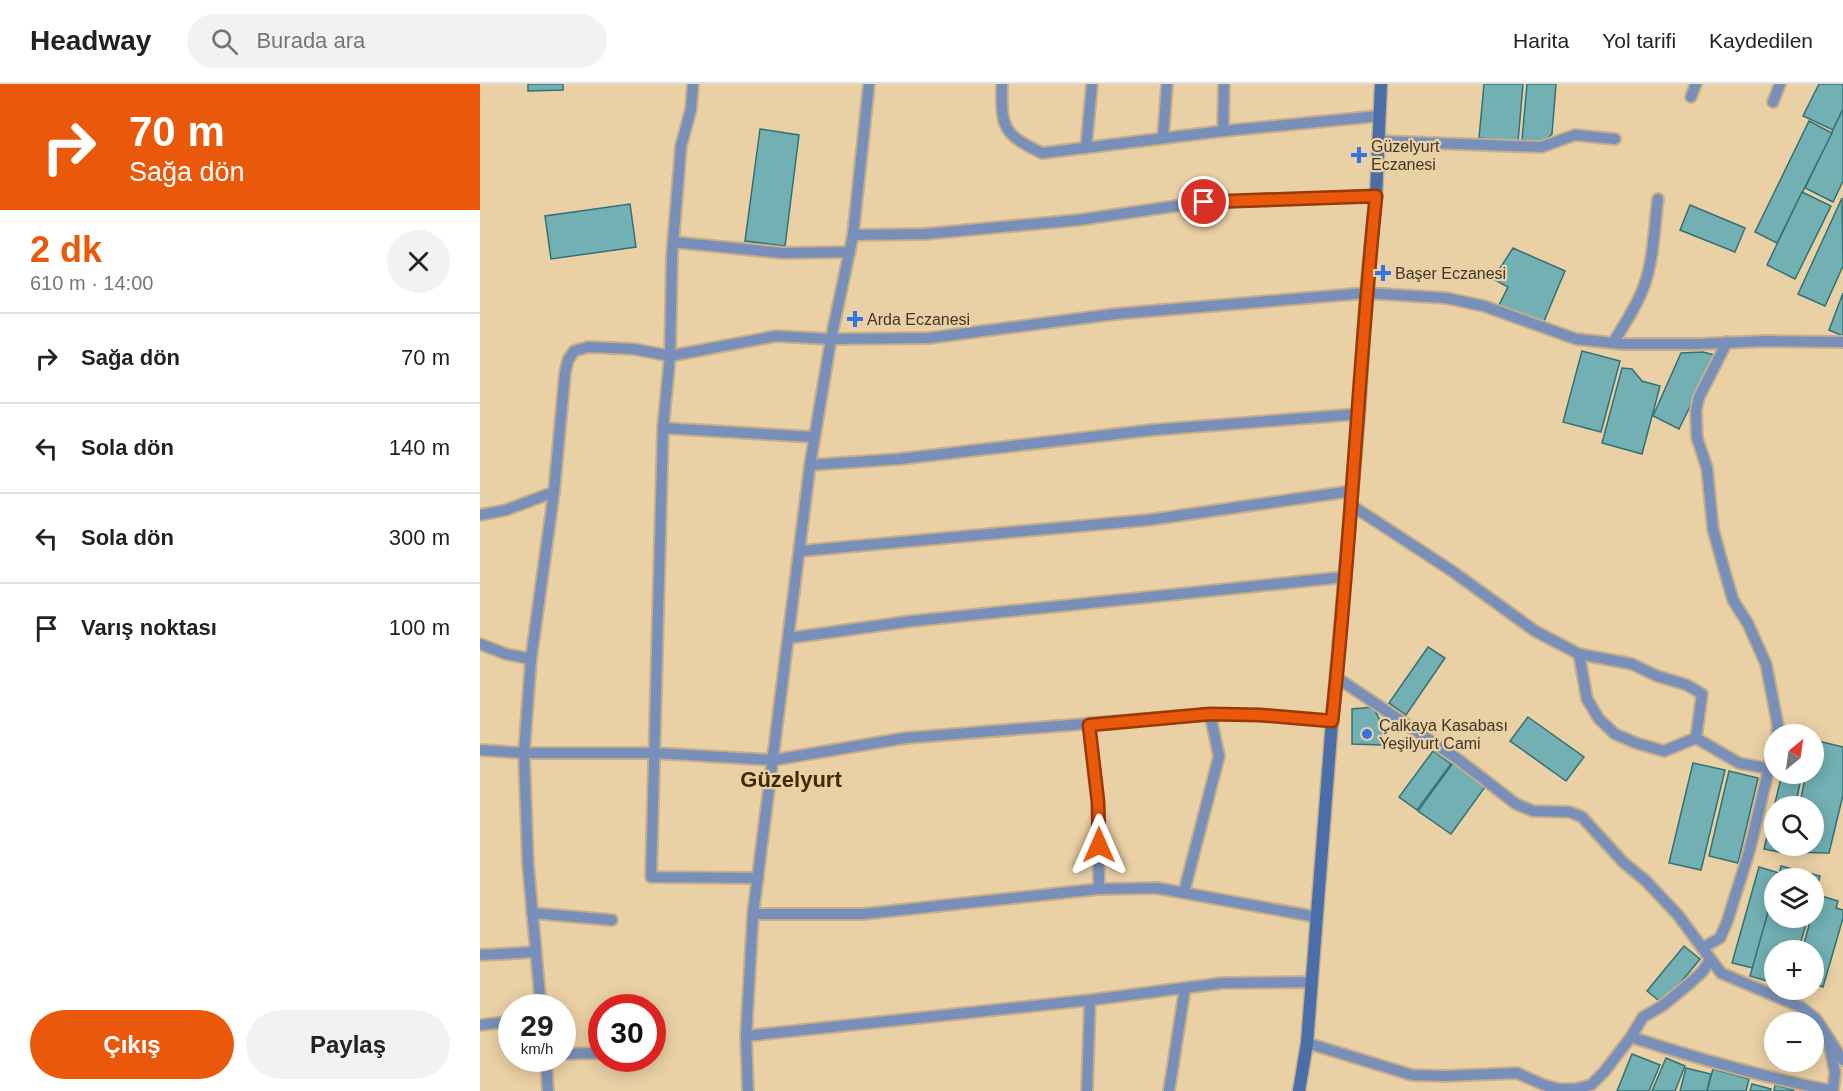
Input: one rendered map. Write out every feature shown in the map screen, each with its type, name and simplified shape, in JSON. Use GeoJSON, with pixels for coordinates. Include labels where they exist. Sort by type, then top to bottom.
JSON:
{"type":"FeatureCollection","features":[{"type":"Feature","properties":{"kind":"main road"},"geometry":{"type":"LineString","coordinates":[[1299,1091],[1307,1044],[1359,414],[1366,293],[1376,196],[1380,84]]}},
{"type":"Feature","properties":{"kind":"street"},"geometry":{"type":"LineString","coordinates":[[693,84],[691,109],[681,146],[673,242],[670,356],[663,428],[651,877],[758,878]]}},
{"type":"Feature","properties":{"kind":"street"},"geometry":{"type":"LineString","coordinates":[[748,1091],[746,1036],[753,914],[814,437],[831,339],[854,235],[869,84]]}},
{"type":"Feature","properties":{"kind":"street"},"geometry":{"type":"LineString","coordinates":[[1002,84],[1001,117],[1016,141],[1042,153],[1223,131],[1379,116]]}},
{"type":"Feature","properties":{"kind":"street"},"geometry":{"type":"LineString","coordinates":[[1086,148],[1092,84]]}},
{"type":"Feature","properties":{"kind":"street"},"geometry":{"type":"LineString","coordinates":[[1163,138],[1167,84]]}},
{"type":"Feature","properties":{"kind":"street"},"geometry":{"type":"LineString","coordinates":[[1223,131],[1224,84]]}},
{"type":"Feature","properties":{"kind":"street"},"geometry":{"type":"LineString","coordinates":[[1691,97],[1696,84]]}},
{"type":"Feature","properties":{"kind":"street"},"geometry":{"type":"LineString","coordinates":[[1773,102],[1780,84]]}},
{"type":"Feature","properties":{"kind":"street"},"geometry":{"type":"LineString","coordinates":[[1379,141],[1541,147],[1575,135],[1615,139]]}},
{"type":"Feature","properties":{"kind":"street"},"geometry":{"type":"LineString","coordinates":[[854,235],[924,234],[1078,220],[1204,202],[1376,196]]}},
{"type":"Feature","properties":{"kind":"street"},"geometry":{"type":"LineString","coordinates":[[1613,344],[1637,302],[1648,275],[1658,198]]}},
{"type":"Feature","properties":{"kind":"street"},"geometry":{"type":"LineString","coordinates":[[673,242],[783,253],[850,252]]}},
{"type":"Feature","properties":{"kind":"street"},"geometry":{"type":"LineString","coordinates":[[540,994],[528,864],[524,753],[531,659],[554,492],[565,373],[568,360],[574,351],[588,347],[634,349],[670,356],[776,336],[831,339],[929,338],[1115,314],[1366,293],[1446,298],[1484,306],[1565,336],[1613,344],[1843,342]]}},
{"type":"Feature","properties":{"kind":"street"},"geometry":{"type":"LineString","coordinates":[[1727,342],[1699,398],[1696,410],[1697,438],[1707,468],[1713,529],[1722,562],[1733,600],[1749,624],[1766,664],[1778,724]]}},
{"type":"Feature","properties":{"kind":"street"},"geometry":{"type":"LineString","coordinates":[[810,465],[898,459],[1152,430],[1359,414]]}},
{"type":"Feature","properties":{"kind":"street"},"geometry":{"type":"LineString","coordinates":[[663,428],[814,437]]}},
{"type":"Feature","properties":{"kind":"street"},"geometry":{"type":"LineString","coordinates":[[800,551],[1148,520],[1352,491]]}},
{"type":"Feature","properties":{"kind":"street"},"geometry":{"type":"LineString","coordinates":[[480,515],[506,510],[554,492]]}},
{"type":"Feature","properties":{"kind":"street"},"geometry":{"type":"LineString","coordinates":[[1351,505],[1452,571],[1535,631],[1579,654],[1632,664],[1687,685],[1702,694],[1696,738]]}},
{"type":"Feature","properties":{"kind":"street"},"geometry":{"type":"LineString","coordinates":[[789,638],[912,621],[1345,577]]}},
{"type":"Feature","properties":{"kind":"street"},"geometry":{"type":"LineString","coordinates":[[480,644],[506,654],[531,659]]}},
{"type":"Feature","properties":{"kind":"street"},"geometry":{"type":"LineString","coordinates":[[1579,654],[1587,699],[1599,719],[1615,734],[1664,751],[1696,738]]}},
{"type":"Feature","properties":{"kind":"street"},"geometry":{"type":"LineString","coordinates":[[1336,677],[1460,760],[1516,804],[1533,811],[1570,812],[1582,817],[1623,862],[1646,881],[1678,915],[1722,973],[1801,1007],[1816,1019],[1843,1060]]}},
{"type":"Feature","properties":{"kind":"street"},"geometry":{"type":"LineString","coordinates":[[480,750],[524,753],[654,753],[774,760],[905,738],[1210,714],[1260,715],[1332,721]]}},
{"type":"Feature","properties":{"kind":"street"},"geometry":{"type":"LineString","coordinates":[[1184,892],[1219,756],[1210,714]]}},
{"type":"Feature","properties":{"kind":"street"},"geometry":{"type":"LineString","coordinates":[[1089,725],[1098,802],[1099,888]]}},
{"type":"Feature","properties":{"kind":"street"},"geometry":{"type":"LineString","coordinates":[[1696,738],[1739,763],[1764,768]]}},
{"type":"Feature","properties":{"kind":"street"},"geometry":{"type":"LineString","coordinates":[[1702,948],[1720,938],[1727,922],[1749,852],[1766,784]]}},
{"type":"Feature","properties":{"kind":"street"},"geometry":{"type":"LineString","coordinates":[[753,914],[863,914],[1099,888],[1156,888],[1317,917]]}},
{"type":"Feature","properties":{"kind":"street"},"geometry":{"type":"LineString","coordinates":[[532,913],[612,920]]}},
{"type":"Feature","properties":{"kind":"street"},"geometry":{"type":"LineString","coordinates":[[480,955],[536,952]]}},
{"type":"Feature","properties":{"kind":"street"},"geometry":{"type":"LineString","coordinates":[[1307,1044],[1412,1075],[1517,1073],[1544,1085],[1559,1089],[1575,1089],[1591,1085],[1631,1038],[1643,1017],[1662,1006],[1689,984],[1703,971],[1710,960]]}},
{"type":"Feature","properties":{"kind":"street"},"geometry":{"type":"LineString","coordinates":[[746,1036],[1090,1000],[1223,983],[1312,982]]}},
{"type":"Feature","properties":{"kind":"street"},"geometry":{"type":"LineString","coordinates":[[1169,1091],[1185,988]]}},
{"type":"Feature","properties":{"kind":"street"},"geometry":{"type":"LineString","coordinates":[[1087,1091],[1090,1000]]}},
{"type":"Feature","properties":{"kind":"street"},"geometry":{"type":"LineString","coordinates":[[480,1025],[498,1023]]}},
{"type":"Feature","properties":{"kind":"street"},"geometry":{"type":"LineString","coordinates":[[1631,1038],[1783,1081],[1833,1091],[1835,1072],[1829,1040]]}},
{"type":"Feature","properties":{"kind":"street"},"geometry":{"type":"LineString","coordinates":[[547,1072],[548,1091]]}},
{"type":"Feature","properties":{"kind":"building"},"geometry":{"type":"Polygon","coordinates":[[[528,84],[563,84],[563,90],[528,91],[528,84]]]}},
{"type":"Feature","properties":{"kind":"building"},"geometry":{"type":"Polygon","coordinates":[[[1484,84],[1523,84],[1518,142],[1479,138],[1484,84]]]}},
{"type":"Feature","properties":{"kind":"building"},"geometry":{"type":"Polygon","coordinates":[[[1527,84],[1556,84],[1552,134],[1544,142],[1522,140],[1527,84]]]}},
{"type":"Feature","properties":{"kind":"building"},"geometry":{"type":"Polygon","coordinates":[[[1819,84],[1843,84],[1843,109],[1833,130],[1803,116],[1819,84]]]}},
{"type":"Feature","properties":{"kind":"building"},"geometry":{"type":"Polygon","coordinates":[[[1843,109],[1843,181],[1833,202],[1805,188],[1843,109]]]}},
{"type":"Feature","properties":{"kind":"building"},"geometry":{"type":"Polygon","coordinates":[[[1809,121],[1832,133],[1777,243],[1755,232],[1809,121]]]}},
{"type":"Feature","properties":{"kind":"building"},"geometry":{"type":"Polygon","coordinates":[[[760,129],[799,135],[785,246],[745,241],[760,129]]]}},
{"type":"Feature","properties":{"kind":"building"},"geometry":{"type":"Polygon","coordinates":[[[1802,192],[1831,206],[1795,279],[1767,265],[1802,192]]]}},
{"type":"Feature","properties":{"kind":"building"},"geometry":{"type":"Polygon","coordinates":[[[1842,198],[1843,266],[1825,306],[1798,294],[1842,198]]]}},
{"type":"Feature","properties":{"kind":"building"},"geometry":{"type":"Polygon","coordinates":[[[630,204],[636,247],[551,259],[545,216],[630,204]]]}},
{"type":"Feature","properties":{"kind":"building"},"geometry":{"type":"Polygon","coordinates":[[[1690,205],[1745,228],[1735,252],[1680,230],[1690,205]]]}},
{"type":"Feature","properties":{"kind":"building"},"geometry":{"type":"Polygon","coordinates":[[[1513,248],[1565,271],[1542,326],[1499,305],[1508,287],[1493,279],[1513,248]]]}},
{"type":"Feature","properties":{"kind":"building"},"geometry":{"type":"Polygon","coordinates":[[[1843,293],[1843,336],[1829,330],[1843,293]]]}},
{"type":"Feature","properties":{"kind":"building"},"geometry":{"type":"Polygon","coordinates":[[[1582,351],[1620,361],[1601,432],[1563,422],[1582,351]]]}},
{"type":"Feature","properties":{"kind":"building"},"geometry":{"type":"Polygon","coordinates":[[[1703,352],[1715,355],[1679,429],[1653,416],[1681,353],[1703,352]]]}},
{"type":"Feature","properties":{"kind":"building"},"geometry":{"type":"Polygon","coordinates":[[[1622,368],[1632,369],[1642,381],[1660,386],[1642,454],[1602,443],[1622,368]]]}},
{"type":"Feature","properties":{"kind":"building"},"geometry":{"type":"Polygon","coordinates":[[[1428,647],[1445,658],[1406,715],[1389,703],[1428,647]]]}},
{"type":"Feature","properties":{"kind":"building","name":"Çalkaya Kasabası Yeşilyurt Cami"},"geometry":{"type":"Polygon","coordinates":[[[1373,707],[1382,724],[1382,745],[1352,744],[1352,709],[1373,707]]]}},
{"type":"Feature","properties":{"kind":"building"},"geometry":{"type":"Polygon","coordinates":[[[1528,717],[1584,757],[1566,781],[1510,741],[1528,717]]]}},
{"type":"Feature","properties":{"kind":"building"},"geometry":{"type":"Polygon","coordinates":[[[1824,742],[1843,747],[1843,795],[1829,853],[1824,853],[1824,796],[1801,796],[1804,784],[1824,784],[1824,742]]]}},
{"type":"Feature","properties":{"kind":"building"},"geometry":{"type":"Polygon","coordinates":[[[1433,751],[1451,764],[1417,810],[1399,797],[1433,751]]]}},
{"type":"Feature","properties":{"kind":"building"},"geometry":{"type":"Polygon","coordinates":[[[1453,763],[1485,787],[1451,834],[1418,811],[1453,763]]]}},
{"type":"Feature","properties":{"kind":"building"},"geometry":{"type":"Polygon","coordinates":[[[1693,763],[1725,770],[1701,870],[1669,863],[1693,763]]]}},
{"type":"Feature","properties":{"kind":"building"},"geometry":{"type":"Polygon","coordinates":[[[1729,771],[1758,778],[1738,863],[1709,856],[1729,771]]]}},
{"type":"Feature","properties":{"kind":"building"},"geometry":{"type":"Polygon","coordinates":[[[1780,784],[1800,784],[1797,796],[1777,796],[1780,784]]]}},
{"type":"Feature","properties":{"kind":"building"},"geometry":{"type":"Polygon","coordinates":[[[1759,867],[1764,868],[1764,928],[1753,968],[1732,963],[1759,867]]]}},
{"type":"Feature","properties":{"kind":"building"},"geometry":{"type":"Polygon","coordinates":[[[1824,897],[1838,901],[1836,908],[1843,910],[1843,918],[1824,984],[1824,940],[1805,940],[1808,928],[1824,928],[1824,897]]]}},
{"type":"Feature","properties":{"kind":"building"},"geometry":{"type":"Polygon","coordinates":[[[1764,926],[1805,928],[1801,940],[1764,940],[1764,980],[1750,976],[1764,926]]]}},
{"type":"Feature","properties":{"kind":"building"},"geometry":{"type":"Polygon","coordinates":[[[1684,946],[1700,959],[1663,1004],[1647,991],[1684,946]]]}},
{"type":"Feature","properties":{"kind":"building"},"geometry":{"type":"Polygon","coordinates":[[[1632,1054],[1660,1065],[1649,1091],[1617,1091],[1632,1054]]]}},
{"type":"Feature","properties":{"kind":"building"},"geometry":{"type":"Polygon","coordinates":[[[1666,1058],[1685,1066],[1675,1091],[1652,1091],[1666,1058]]]}},
{"type":"Feature","properties":{"kind":"building"},"geometry":{"type":"Polygon","coordinates":[[[1686,1068],[1711,1074],[1707,1091],[1680,1091],[1686,1068]]]}},
{"type":"Feature","properties":{"kind":"building"},"geometry":{"type":"Polygon","coordinates":[[[1713,1069],[1749,1079],[1746,1091],[1707,1091],[1713,1069]]]}},
{"type":"Feature","properties":{"kind":"building"},"geometry":{"type":"Polygon","coordinates":[[[1752,1084],[1771,1089],[1770,1091],[1750,1091],[1752,1084]]]}},
{"type":"Feature","properties":{"kind":"building"},"geometry":{"type":"Polygon","coordinates":[[[1775,1085],[1794,1090],[1774,1091],[1775,1085]]]}},
{"type":"Feature","properties":{"kind":"place","name":"Güzelyurt Eczanesi"},"geometry":{"type":"Point","coordinates":[1359,155]}},
{"type":"Feature","properties":{"kind":"place","name":"Başer Eczanesi"},"geometry":{"type":"Point","coordinates":[1383,273]}},
{"type":"Feature","properties":{"kind":"place","name":"Arda Eczanesi"},"geometry":{"type":"Point","coordinates":[855,319]}},
{"type":"Feature","properties":{"kind":"place","name":"Çalkaya Kasabası Yeşilyurt Cami"},"geometry":{"type":"Point","coordinates":[1367,734]}},
{"type":"Feature","properties":{"kind":"district","name":"Güzelyurt"},"geometry":{"type":"Point","coordinates":[791,779]}},
{"type":"Feature","properties":{"kind":"route"},"geometry":{"type":"LineString","coordinates":[[1099,845],[1098,802],[1089,725],[1210,714],[1260,715],[1332,721],[1359,414],[1366,293],[1376,196],[1204,202]]}}]}
